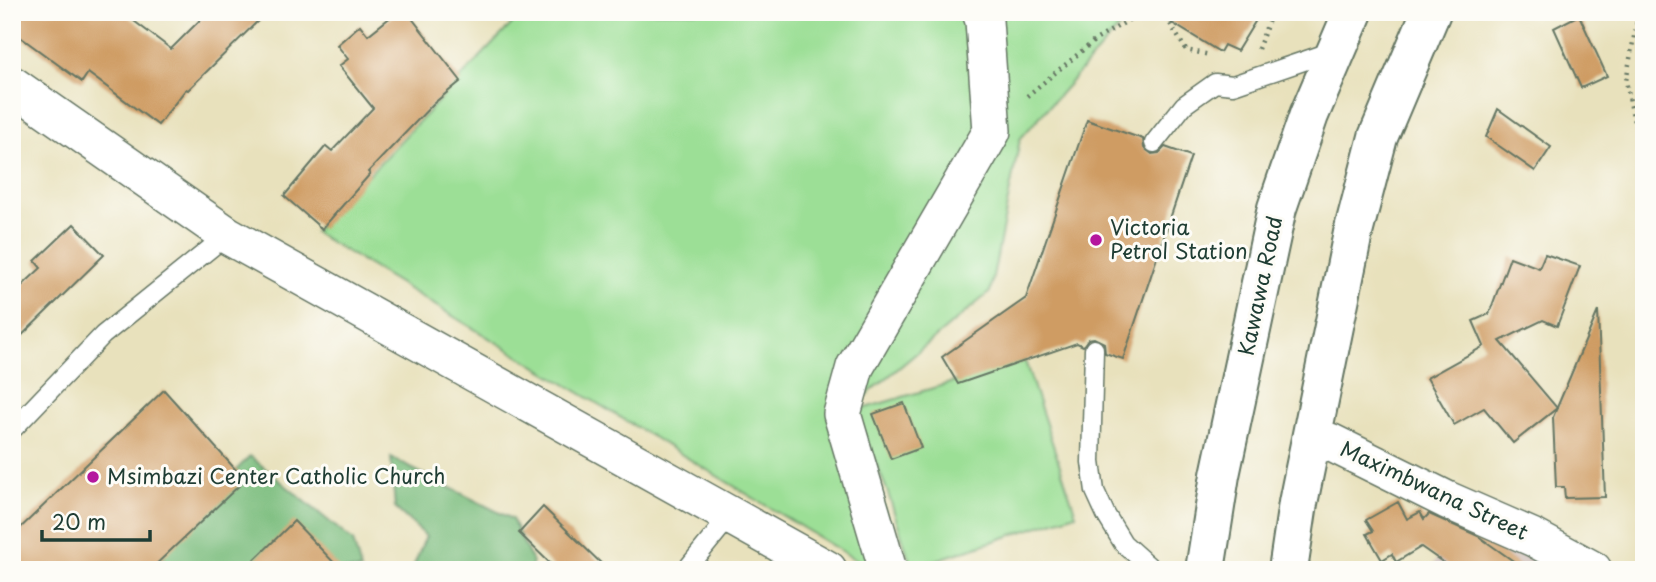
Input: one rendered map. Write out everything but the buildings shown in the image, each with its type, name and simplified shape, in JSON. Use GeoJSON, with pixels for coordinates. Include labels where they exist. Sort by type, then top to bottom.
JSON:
{"type":"FeatureCollection","features":[{"type":"Feature","properties":{"kind":"main road","name":"Kawawa Road"},"geometry":{"type":"LineString","coordinates":[[1205,570],[1220,475],[1277,208],[1309,115],[1353,12]]}},
{"type":"Feature","properties":{"kind":"main road"},"geometry":{"type":"LineString","coordinates":[[1287,570],[1353,233],[1378,137],[1431,12]]}},
{"type":"Feature","properties":{"kind":"street"},"geometry":{"type":"LineString","coordinates":[[888,570],[842,414],[855,368],[992,131],[984,21],[981,12]]}},
{"type":"Feature","properties":{"kind":"street"},"geometry":{"type":"LineString","coordinates":[[12,85],[227,235],[828,570]]}},
{"type":"Feature","properties":{"kind":"street","name":"Maximbwana Street"},"geometry":{"type":"LineString","coordinates":[[1310,446],[1330,442],[1447,500],[1534,538],[1593,570]]}},
{"type":"Feature","properties":{"kind":"lane"},"geometry":{"type":"LineString","coordinates":[[1154,143],[1184,105],[1214,83],[1233,85],[1338,48]]}},
{"type":"Feature","properties":{"kind":"lane"},"geometry":{"type":"LineString","coordinates":[[12,430],[103,335],[227,235]]}},
{"type":"Feature","properties":{"kind":"lane"},"geometry":{"type":"LineString","coordinates":[[1094,349],[1091,461],[1095,491],[1123,542],[1153,570]]}},
{"type":"Feature","properties":{"kind":"lane"},"geometry":{"type":"LineString","coordinates":[[686,570],[730,516]]}},
{"type":"Feature","properties":{"kind":"path"},"geometry":{"type":"LineString","coordinates":[[992,131],[1035,88],[1084,49],[1142,12]]}},
{"type":"Feature","properties":{"kind":"path"},"geometry":{"type":"LineString","coordinates":[[1163,12],[1186,50],[1213,55]]}},
{"type":"Feature","properties":{"kind":"path"},"geometry":{"type":"LineString","coordinates":[[1258,50],[1272,12]]}},
{"type":"Feature","properties":{"kind":"path"},"geometry":{"type":"LineString","coordinates":[[1629,12],[1637,20]]}},
{"type":"Feature","properties":{"kind":"path"},"geometry":{"type":"LineString","coordinates":[[1644,15],[1637,20],[1626,81],[1634,122],[1644,142]]}},
{"type":"Feature","properties":{"kind":"shaded area"},"geometry":{"type":"Polygon","coordinates":[[[1464,520],[1557,570],[1429,570],[1464,520]]]}},
{"type":"Feature","properties":{"kind":"green space"},"geometry":{"type":"Polygon","coordinates":[[[523,12],[1133,12],[1020,139],[990,292],[852,407],[855,411],[1025,361],[1076,514],[912,568],[887,490],[858,420],[900,563],[861,563],[314,232],[523,12]]]}},
{"type":"Feature","properties":{"kind":"green space"},"geometry":{"type":"Polygon","coordinates":[[[250,456],[353,541],[361,570],[161,570],[167,540],[250,456]]]}},
{"type":"Feature","properties":{"kind":"green space"},"geometry":{"type":"Polygon","coordinates":[[[391,458],[512,519],[533,563],[529,570],[412,570],[426,536],[395,508],[391,458]]]}},
{"type":"Feature","properties":{"kind":"place","name":"Victoria Petrol Station"},"geometry":{"type":"Point","coordinates":[1096,240]}},
{"type":"Feature","properties":{"kind":"place","name":"Msimbazi Center Catholic Church"},"geometry":{"type":"Point","coordinates":[93,477]}}]}
